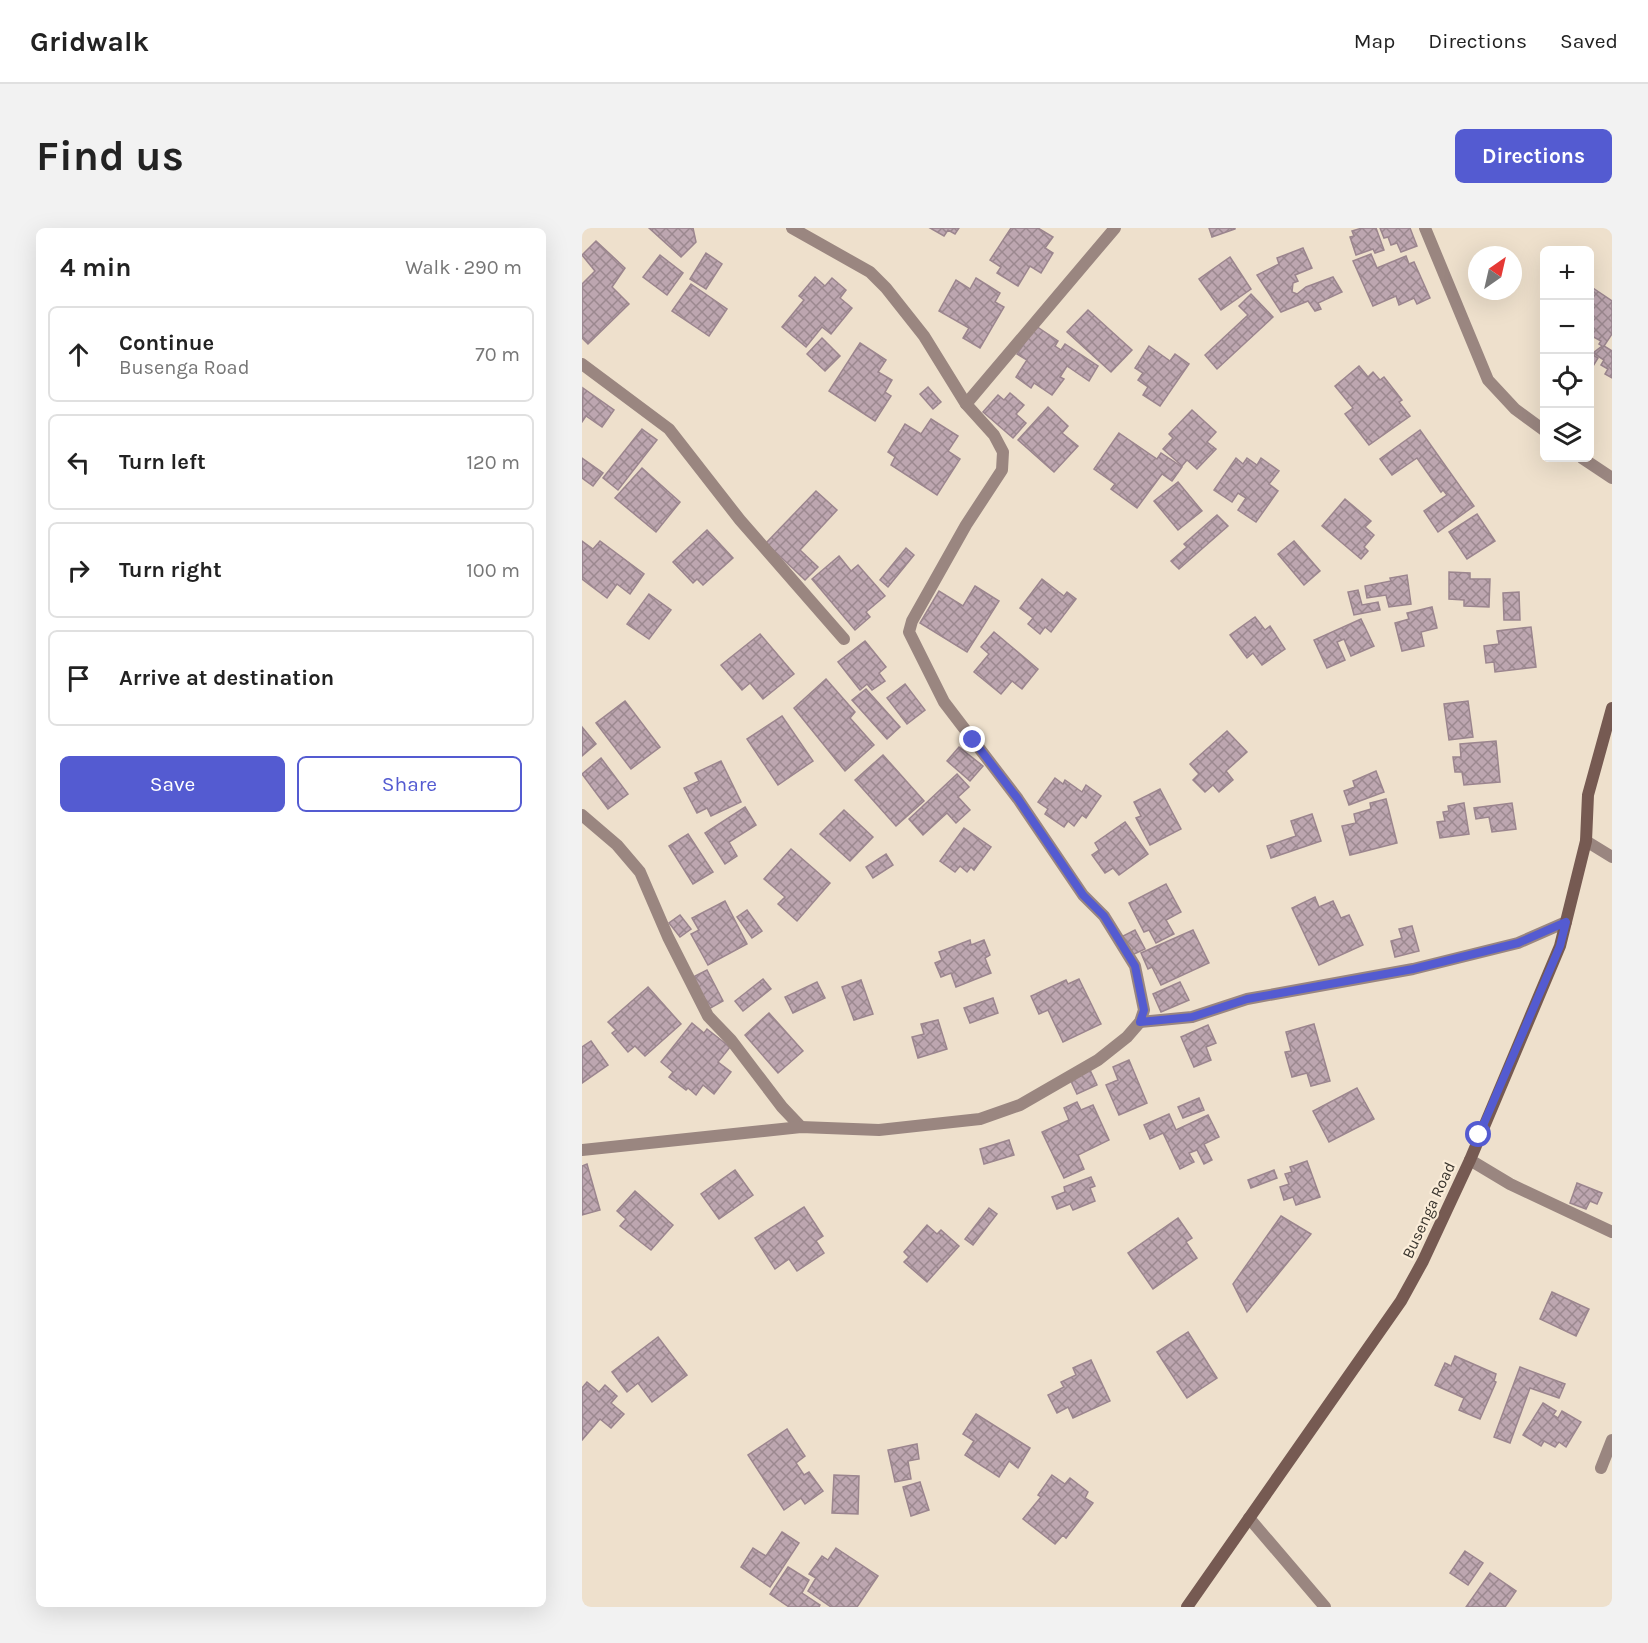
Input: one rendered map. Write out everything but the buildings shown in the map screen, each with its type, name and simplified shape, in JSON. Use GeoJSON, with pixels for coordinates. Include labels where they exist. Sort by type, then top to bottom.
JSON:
{"type":"FeatureCollection","features":[{"type":"Feature","properties":{"kind":"street"},"geometry":{"type":"LineString","coordinates":[[582,1150],[801,1127],[879,1130],[980,1119],[1020,1105],[1098,1060],[1127,1037],[1140,1022],[1144,1010],[1135,966],[1104,916],[1083,895],[1018,799],[944,702],[909,632],[912,621],[966,525],[1002,470],[1003,452],[994,435],[966,404],[924,336],[886,288],[870,272],[792,228]]}},
{"type":"Feature","properties":{"kind":"street"},"geometry":{"type":"LineString","coordinates":[[966,404],[1115,228]]}},
{"type":"Feature","properties":{"kind":"street"},"geometry":{"type":"LineString","coordinates":[[1425,228],[1488,380],[1515,409],[1540,427]]}},
{"type":"Feature","properties":{"kind":"street"},"geometry":{"type":"LineString","coordinates":[[582,364],[669,429],[740,520],[844,639]]}},
{"type":"Feature","properties":{"kind":"street"},"geometry":{"type":"LineString","coordinates":[[1588,462],[1612,478]]}},
{"type":"Feature","properties":{"kind":"street","name":"Busenga Road"},"geometry":{"type":"LineString","coordinates":[[1187,1607],[1401,1301],[1423,1261],[1470,1160],[1560,946],[1586,841],[1587,795],[1612,708]]}},
{"type":"Feature","properties":{"kind":"street"},"geometry":{"type":"LineString","coordinates":[[582,815],[617,845],[640,872],[708,1016],[731,1040],[782,1107],[801,1127]]}},
{"type":"Feature","properties":{"kind":"street"},"geometry":{"type":"LineString","coordinates":[[1586,841],[1612,857]]}},
{"type":"Feature","properties":{"kind":"street"},"geometry":{"type":"LineString","coordinates":[[1140,1022],[1192,1017],[1247,999],[1433,964],[1518,943],[1566,922]]}},
{"type":"Feature","properties":{"kind":"street"},"geometry":{"type":"LineString","coordinates":[[1470,1160],[1510,1184],[1612,1232]]}},
{"type":"Feature","properties":{"kind":"street"},"geometry":{"type":"LineString","coordinates":[[1601,1468],[1612,1440]]}},
{"type":"Feature","properties":{"kind":"street"},"geometry":{"type":"LineString","coordinates":[[1249,1518],[1325,1607]]}},
{"type":"Feature","properties":{"kind":"route"},"geometry":{"type":"LineString","coordinates":[[973,740],[1018,799],[1083,895],[1104,916],[1135,966],[1141,986],[1144,1010],[1140,1022],[1192,1017],[1247,999],[1413,969],[1518,943],[1566,922],[1560,946],[1479,1135]]}}]}
